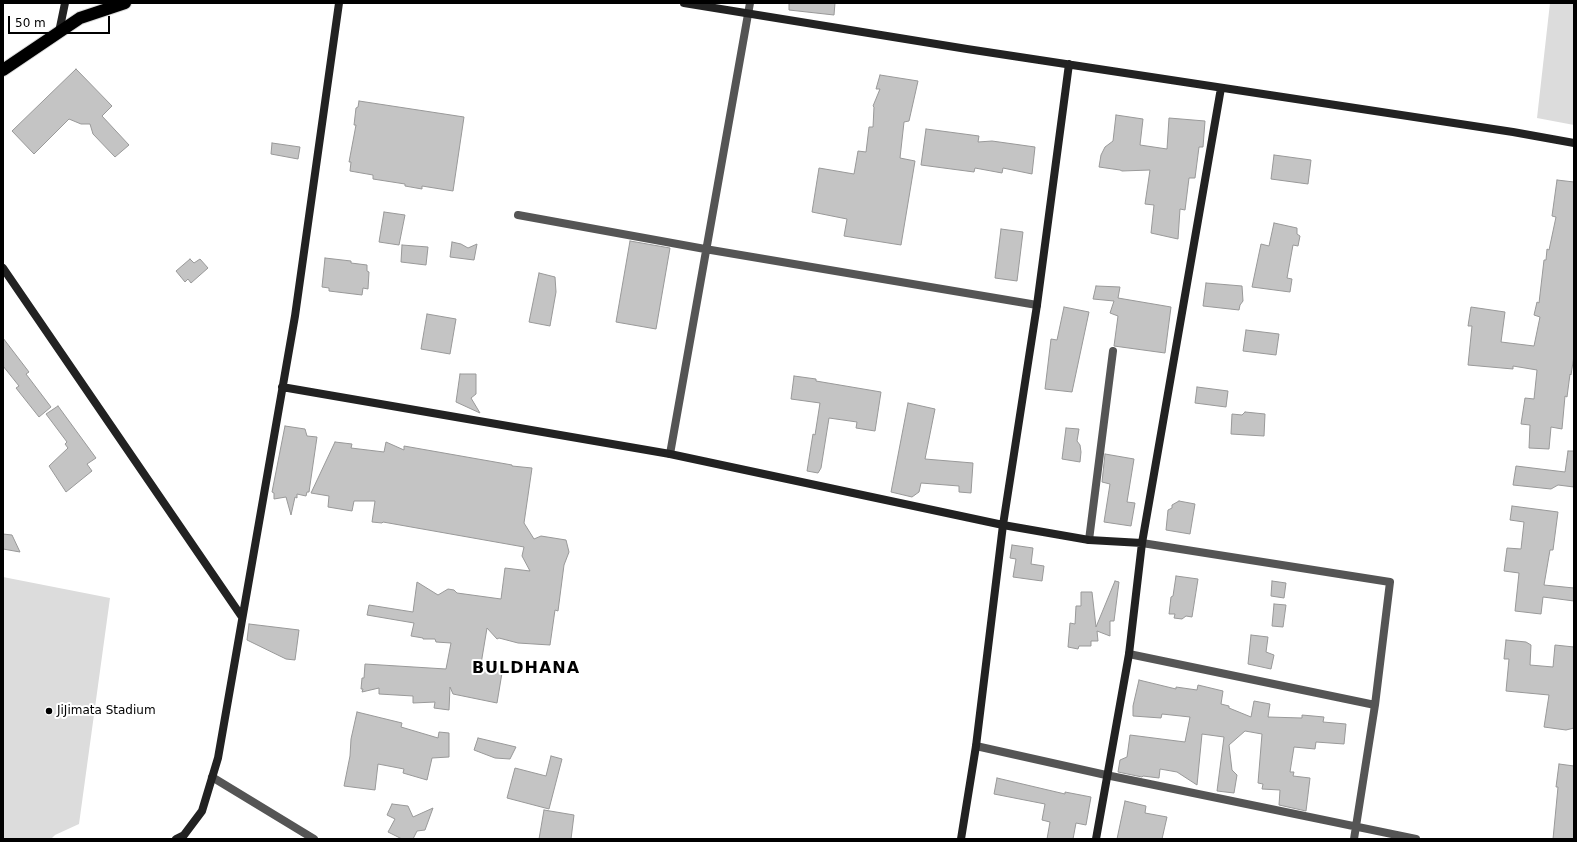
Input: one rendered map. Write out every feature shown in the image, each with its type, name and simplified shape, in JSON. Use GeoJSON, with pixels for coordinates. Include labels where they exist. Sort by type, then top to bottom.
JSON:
{"type":"FeatureCollection","features":[{"type":"Feature","properties":{"kind":"highway"},"geometry":{"type":"LineString","coordinates":[[3,70],[80,18],[125,3]]}},
{"type":"Feature","properties":{"kind":"street"},"geometry":{"type":"LineString","coordinates":[[59,32],[65,3]]}},
{"type":"Feature","properties":{"kind":"street"},"geometry":{"type":"LineString","coordinates":[[176,839],[184,835],[202,811],[218,758],[294,316],[339,3]]}},
{"type":"Feature","properties":{"kind":"street"},"geometry":{"type":"LineString","coordinates":[[684,3],[959,48],[1512,132],[1574,143]]}},
{"type":"Feature","properties":{"kind":"street"},"geometry":{"type":"LineString","coordinates":[[670,454],[750,3]]}},
{"type":"Feature","properties":{"kind":"street"},"geometry":{"type":"LineString","coordinates":[[961,839],[976,746],[1003,525],[1037,305],[1069,64]]}},
{"type":"Feature","properties":{"kind":"street"},"geometry":{"type":"LineString","coordinates":[[1096,839],[1106,775],[1129,654],[1142,543],[1221,88]]}},
{"type":"Feature","properties":{"kind":"street"},"geometry":{"type":"LineString","coordinates":[[518,215],[706,249],[1037,305]]}},
{"type":"Feature","properties":{"kind":"street"},"geometry":{"type":"LineString","coordinates":[[3,268],[242,617]]}},
{"type":"Feature","properties":{"kind":"street"},"geometry":{"type":"LineString","coordinates":[[1090,540],[1113,351]]}},
{"type":"Feature","properties":{"kind":"street"},"geometry":{"type":"LineString","coordinates":[[282,388],[670,454],[1003,525],[1090,540],[1142,543],[1390,582],[1375,705],[1354,839]]}},
{"type":"Feature","properties":{"kind":"street"},"geometry":{"type":"LineString","coordinates":[[1129,654],[1375,705]]}},
{"type":"Feature","properties":{"kind":"street"},"geometry":{"type":"LineString","coordinates":[[976,746],[1106,775],[1416,839]]}},
{"type":"Feature","properties":{"kind":"street"},"geometry":{"type":"LineString","coordinates":[[212,777],[314,839]]}},
{"type":"Feature","properties":{"kind":"shaded area"},"geometry":{"type":"Polygon","coordinates":[[[1550,3],[1574,3],[1574,125],[1537,118],[1550,3]]]}},
{"type":"Feature","properties":{"kind":"shaded area","name":"JiJimata Stadium"},"geometry":{"type":"Polygon","coordinates":[[[3,577],[110,598],[79,824],[55,835],[51,839],[3,839],[3,577]]]}},
{"type":"Feature","properties":{"kind":"building"},"geometry":{"type":"Polygon","coordinates":[[[789,3],[835,3],[834,15],[789,10],[789,3]]]}},
{"type":"Feature","properties":{"kind":"building"},"geometry":{"type":"Polygon","coordinates":[[[76,69],[112,106],[102,116],[129,145],[115,157],[93,134],[90,124],[81,124],[69,119],[34,154],[12,131],[76,69]]]}},
{"type":"Feature","properties":{"kind":"building"},"geometry":{"type":"Polygon","coordinates":[[[880,75],[918,81],[909,121],[904,122],[900,158],[915,161],[901,245],[844,236],[847,219],[812,212],[819,168],[854,174],[858,151],[866,152],[869,127],[873,127],[873,106],[880,89],[876,89],[880,75]]]}},
{"type":"Feature","properties":{"kind":"building"},"geometry":{"type":"Polygon","coordinates":[[[359,101],[464,117],[453,191],[422,186],[422,189],[405,186],[405,184],[373,179],[373,175],[350,171],[351,162],[349,162],[356,125],[354,125],[356,108],[358,107],[359,101]]]}},
{"type":"Feature","properties":{"kind":"building"},"geometry":{"type":"Polygon","coordinates":[[[1116,115],[1143,119],[1140,145],[1167,149],[1169,118],[1205,121],[1203,147],[1199,147],[1195,178],[1189,178],[1185,210],[1180,209],[1178,239],[1151,233],[1154,205],[1145,204],[1150,170],[1122,171],[1099,167],[1101,155],[1105,147],[1113,141],[1116,115]]]}},
{"type":"Feature","properties":{"kind":"building"},"geometry":{"type":"Polygon","coordinates":[[[926,129],[979,136],[978,142],[992,141],[1035,147],[1032,174],[1003,168],[1002,173],[975,168],[974,172],[921,165],[926,129]]]}},
{"type":"Feature","properties":{"kind":"building"},"geometry":{"type":"Polygon","coordinates":[[[272,143],[300,147],[298,159],[271,154],[272,143]]]}},
{"type":"Feature","properties":{"kind":"building"},"geometry":{"type":"Polygon","coordinates":[[[1274,155],[1311,160],[1308,184],[1271,179],[1274,155]]]}},
{"type":"Feature","properties":{"kind":"building"},"geometry":{"type":"Polygon","coordinates":[[[1557,180],[1574,182],[1574,356],[1567,397],[1565,396],[1562,429],[1551,427],[1549,449],[1529,448],[1530,425],[1521,424],[1525,398],[1534,399],[1537,370],[1513,366],[1513,369],[1468,365],[1472,326],[1468,326],[1471,307],[1505,312],[1501,342],[1534,346],[1540,317],[1534,315],[1537,302],[1539,303],[1544,260],[1546,260],[1547,249],[1549,250],[1556,217],[1552,216],[1557,180]]]}},
{"type":"Feature","properties":{"kind":"building"},"geometry":{"type":"Polygon","coordinates":[[[384,212],[405,215],[399,245],[379,242],[384,212]]]}},
{"type":"Feature","properties":{"kind":"building"},"geometry":{"type":"Polygon","coordinates":[[[1274,223],[1297,228],[1297,234],[1300,236],[1298,246],[1293,245],[1287,278],[1292,279],[1290,292],[1252,287],[1261,244],[1269,246],[1274,223]]]}},
{"type":"Feature","properties":{"kind":"building"},"geometry":{"type":"Polygon","coordinates":[[[1001,229],[1023,232],[1017,281],[995,278],[1001,229]]]}},
{"type":"Feature","properties":{"kind":"building"},"geometry":{"type":"Polygon","coordinates":[[[630,241],[670,248],[656,329],[616,322],[630,241]]]}},
{"type":"Feature","properties":{"kind":"building"},"geometry":{"type":"Polygon","coordinates":[[[452,242],[461,244],[468,248],[477,244],[474,260],[450,257],[452,242]]]}},
{"type":"Feature","properties":{"kind":"building"},"geometry":{"type":"Polygon","coordinates":[[[402,245],[428,247],[426,265],[401,262],[402,245]]]}},
{"type":"Feature","properties":{"kind":"building"},"geometry":{"type":"Polygon","coordinates":[[[325,258],[351,261],[351,263],[367,265],[367,271],[369,272],[368,289],[363,288],[362,295],[329,291],[329,288],[322,287],[325,258]]]}},
{"type":"Feature","properties":{"kind":"building"},"geometry":{"type":"Polygon","coordinates":[[[190,259],[194,263],[200,259],[208,268],[191,283],[188,279],[185,282],[176,271],[190,259]]]}},
{"type":"Feature","properties":{"kind":"building"},"geometry":{"type":"Polygon","coordinates":[[[539,273],[555,277],[556,292],[550,326],[529,322],[539,273]]]}},
{"type":"Feature","properties":{"kind":"building"},"geometry":{"type":"Polygon","coordinates":[[[1206,283],[1242,286],[1243,301],[1239,310],[1203,306],[1206,283]]]}},
{"type":"Feature","properties":{"kind":"building"},"geometry":{"type":"Polygon","coordinates":[[[1096,286],[1120,287],[1118,298],[1171,307],[1165,353],[1114,346],[1118,316],[1110,313],[1114,301],[1093,299],[1096,286]]]}},
{"type":"Feature","properties":{"kind":"building"},"geometry":{"type":"Polygon","coordinates":[[[1064,307],[1089,312],[1072,392],[1045,389],[1051,339],[1057,340],[1064,307]]]}},
{"type":"Feature","properties":{"kind":"building"},"geometry":{"type":"Polygon","coordinates":[[[427,314],[456,319],[450,354],[421,349],[427,314]]]}},
{"type":"Feature","properties":{"kind":"building"},"geometry":{"type":"Polygon","coordinates":[[[1246,330],[1279,334],[1276,355],[1243,351],[1246,330]]]}},
{"type":"Feature","properties":{"kind":"building"},"geometry":{"type":"Polygon","coordinates":[[[3,338],[29,372],[26,374],[51,407],[39,417],[16,388],[19,386],[3,366],[3,338]]]}},
{"type":"Feature","properties":{"kind":"building"},"geometry":{"type":"Polygon","coordinates":[[[460,374],[476,374],[476,394],[471,398],[480,413],[456,402],[460,374]]]}},
{"type":"Feature","properties":{"kind":"building"},"geometry":{"type":"Polygon","coordinates":[[[794,376],[881,392],[875,431],[856,428],[857,422],[829,418],[821,468],[818,473],[807,471],[820,403],[791,399],[794,376]]]}},
{"type":"Feature","properties":{"kind":"building"},"geometry":{"type":"Polygon","coordinates":[[[1197,387],[1228,391],[1226,407],[1195,403],[1197,387]]]}},
{"type":"Feature","properties":{"kind":"building"},"geometry":{"type":"Polygon","coordinates":[[[908,403],[935,409],[925,459],[973,463],[971,493],[959,492],[959,486],[921,483],[919,492],[912,497],[891,492],[908,403]]]}},
{"type":"Feature","properties":{"kind":"building"},"geometry":{"type":"Polygon","coordinates":[[[58,406],[96,458],[87,464],[92,471],[66,492],[49,466],[68,448],[65,444],[67,442],[46,414],[58,406]]]}},
{"type":"Feature","properties":{"kind":"building"},"geometry":{"type":"Polygon","coordinates":[[[1245,412],[1265,414],[1264,436],[1231,434],[1232,414],[1242,415],[1245,412]]]}},
{"type":"Feature","properties":{"kind":"building"},"geometry":{"type":"Polygon","coordinates":[[[285,426],[305,429],[307,436],[317,437],[309,492],[307,492],[306,496],[297,494],[291,515],[286,497],[274,499],[274,493],[272,492],[285,426]]]}},
{"type":"Feature","properties":{"kind":"building"},"geometry":{"type":"Polygon","coordinates":[[[1066,428],[1079,429],[1077,441],[1080,445],[1081,452],[1080,462],[1062,459],[1066,428]]]}},
{"type":"Feature","properties":{"kind":"building"},"geometry":{"type":"Polygon","coordinates":[[[335,442],[352,444],[351,448],[384,452],[386,442],[404,450],[404,446],[512,466],[532,468],[524,523],[534,539],[541,536],[566,540],[569,552],[564,565],[558,611],[555,610],[550,645],[518,643],[499,638],[497,639],[487,628],[481,664],[503,667],[497,703],[453,694],[450,687],[449,710],[434,708],[435,702],[413,703],[413,696],[379,694],[379,688],[362,692],[362,678],[364,678],[365,664],[446,669],[451,643],[436,642],[435,639],[423,639],[411,636],[414,623],[367,615],[369,605],[413,612],[417,582],[438,595],[448,589],[454,590],[457,593],[501,599],[505,568],[530,571],[522,556],[524,547],[383,522],[372,522],[375,501],[354,501],[352,511],[328,507],[329,496],[311,493],[335,442]]]}},
{"type":"Feature","properties":{"kind":"building"},"geometry":{"type":"Polygon","coordinates":[[[1568,451],[1574,451],[1574,487],[1558,485],[1551,489],[1513,485],[1516,466],[1565,472],[1568,451]]]}},
{"type":"Feature","properties":{"kind":"building"},"geometry":{"type":"Polygon","coordinates":[[[1105,454],[1134,459],[1127,502],[1135,503],[1131,526],[1104,522],[1110,484],[1102,482],[1105,454]]]}},
{"type":"Feature","properties":{"kind":"building"},"geometry":{"type":"Polygon","coordinates":[[[1179,501],[1195,504],[1190,534],[1166,530],[1168,510],[1172,508],[1172,505],[1179,501]]]}},
{"type":"Feature","properties":{"kind":"building"},"geometry":{"type":"Polygon","coordinates":[[[1512,506],[1558,512],[1553,550],[1550,550],[1544,585],[1574,588],[1574,601],[1543,597],[1541,614],[1515,611],[1519,573],[1504,571],[1507,548],[1521,549],[1524,522],[1510,520],[1512,506]]]}},
{"type":"Feature","properties":{"kind":"building"},"geometry":{"type":"Polygon","coordinates":[[[3,534],[12,535],[20,552],[3,549],[3,534]]]}},
{"type":"Feature","properties":{"kind":"building"},"geometry":{"type":"Polygon","coordinates":[[[1012,545],[1033,548],[1031,564],[1044,566],[1042,581],[1013,577],[1016,559],[1010,558],[1012,545]]]}},
{"type":"Feature","properties":{"kind":"building"},"geometry":{"type":"Polygon","coordinates":[[[1176,576],[1198,579],[1192,617],[1186,616],[1182,619],[1174,618],[1175,614],[1169,614],[1176,576]]]}},
{"type":"Feature","properties":{"kind":"building"},"geometry":{"type":"Polygon","coordinates":[[[1115,581],[1119,582],[1114,621],[1110,621],[1110,636],[1097,631],[1098,641],[1091,641],[1091,646],[1079,646],[1078,649],[1068,647],[1070,623],[1075,624],[1076,606],[1081,606],[1081,592],[1092,592],[1096,627],[1115,581]]]}},
{"type":"Feature","properties":{"kind":"building"},"geometry":{"type":"Polygon","coordinates":[[[1272,581],[1286,583],[1284,598],[1271,596],[1272,581]]]}},
{"type":"Feature","properties":{"kind":"building"},"geometry":{"type":"Polygon","coordinates":[[[1274,604],[1286,605],[1283,627],[1272,626],[1274,604]]]}},
{"type":"Feature","properties":{"kind":"building"},"geometry":{"type":"Polygon","coordinates":[[[249,624],[299,630],[295,660],[286,659],[247,640],[249,624]]]}},
{"type":"Feature","properties":{"kind":"building"},"geometry":{"type":"Polygon","coordinates":[[[1251,635],[1268,637],[1266,652],[1274,655],[1271,669],[1248,664],[1251,635]]]}},
{"type":"Feature","properties":{"kind":"building"},"geometry":{"type":"Polygon","coordinates":[[[1506,640],[1526,642],[1531,645],[1530,665],[1553,667],[1555,645],[1574,647],[1574,728],[1566,730],[1544,727],[1549,695],[1506,691],[1509,659],[1504,659],[1506,640]]]}},
{"type":"Feature","properties":{"kind":"building"},"geometry":{"type":"Polygon","coordinates":[[[1139,680],[1176,689],[1176,687],[1197,690],[1198,685],[1223,691],[1221,704],[1229,706],[1229,708],[1251,717],[1254,701],[1270,704],[1268,717],[1302,718],[1302,715],[1324,717],[1323,722],[1346,724],[1344,744],[1316,742],[1315,749],[1294,747],[1290,772],[1294,772],[1293,776],[1310,778],[1306,811],[1279,805],[1280,790],[1262,789],[1263,784],[1258,783],[1262,734],[1245,731],[1229,745],[1232,770],[1237,775],[1234,793],[1217,791],[1224,737],[1202,734],[1197,785],[1177,772],[1160,769],[1159,778],[1142,777],[1118,772],[1120,760],[1127,757],[1130,735],[1185,742],[1190,717],[1162,714],[1161,718],[1133,716],[1133,706],[1139,680]]]}},
{"type":"Feature","properties":{"kind":"building"},"geometry":{"type":"Polygon","coordinates":[[[357,712],[402,723],[401,727],[438,738],[439,732],[449,733],[449,757],[432,758],[427,780],[403,773],[404,769],[378,764],[375,790],[344,786],[350,756],[351,739],[357,712]]]}},
{"type":"Feature","properties":{"kind":"building"},"geometry":{"type":"Polygon","coordinates":[[[478,738],[516,747],[510,759],[495,758],[474,750],[478,738]]]}},
{"type":"Feature","properties":{"kind":"building"},"geometry":{"type":"Polygon","coordinates":[[[551,756],[562,759],[549,809],[507,798],[515,768],[546,776],[551,756]]]}},
{"type":"Feature","properties":{"kind":"building"},"geometry":{"type":"Polygon","coordinates":[[[1559,764],[1574,766],[1574,839],[1553,839],[1559,764]]]}},
{"type":"Feature","properties":{"kind":"building"},"geometry":{"type":"Polygon","coordinates":[[[997,778],[1065,794],[1065,792],[1091,797],[1086,825],[1076,823],[1073,839],[1047,839],[1050,822],[1042,820],[1045,804],[994,794],[997,778]]]}},
{"type":"Feature","properties":{"kind":"building"},"geometry":{"type":"Polygon","coordinates":[[[1125,801],[1146,806],[1145,813],[1167,817],[1162,839],[1117,839],[1125,801]]]}},
{"type":"Feature","properties":{"kind":"building"},"geometry":{"type":"Polygon","coordinates":[[[392,804],[408,806],[413,817],[433,808],[425,830],[417,831],[413,839],[402,839],[388,832],[395,819],[387,815],[392,804]]]}},
{"type":"Feature","properties":{"kind":"building"},"geometry":{"type":"Polygon","coordinates":[[[544,810],[574,815],[571,839],[539,839],[544,810]]]}},
{"type":"Feature","properties":{"kind":"place","name":"JiJimata Stadium"},"geometry":{"type":"Point","coordinates":[49,711]}},
{"type":"Feature","properties":{"kind":"district","name":"BULDHANA"},"geometry":{"type":"Point","coordinates":[526,669]}}]}
